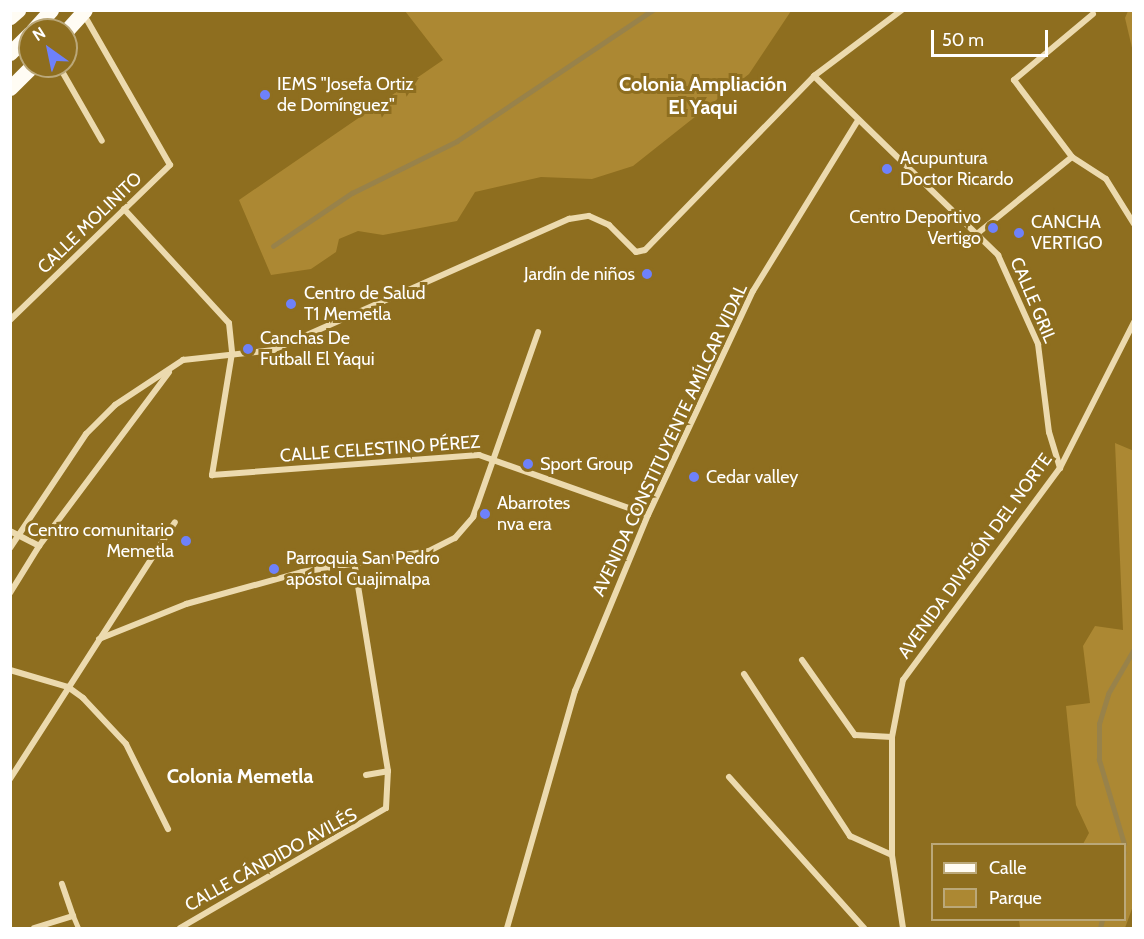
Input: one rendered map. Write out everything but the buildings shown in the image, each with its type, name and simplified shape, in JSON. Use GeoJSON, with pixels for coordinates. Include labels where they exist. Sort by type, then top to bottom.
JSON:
{"type":"FeatureCollection","features":[{"type":"Feature","properties":{"kind":"main road"},"geometry":{"type":"LineString","coordinates":[[10,17],[18,10]]}},
{"type":"Feature","properties":{"kind":"street"},"geometry":{"type":"LineString","coordinates":[[10,548],[14,533],[86,434],[115,405],[194,356],[273,350],[569,219],[589,216],[609,225],[636,252],[645,250],[814,75],[902,10]]}},
{"type":"Feature","properties":{"kind":"street"},"geometry":{"type":"LineString","coordinates":[[1093,14],[1014,80],[1072,157],[1106,179],[1134,224]]}},
{"type":"Feature","properties":{"kind":"street","name":"CALLE MOLINITO"},"geometry":{"type":"LineString","coordinates":[[10,320],[164,172],[169,156],[86,15]]}},
{"type":"Feature","properties":{"kind":"street","name":"CALLE GRIL"},"geometry":{"type":"LineString","coordinates":[[814,75],[858,120],[978,233],[1009,274],[1038,344],[1049,432],[1060,468]]}},
{"type":"Feature","properties":{"kind":"street"},"geometry":{"type":"LineString","coordinates":[[66,78],[102,141]]}},
{"type":"Feature","properties":{"kind":"street","name":"AVENIDA CONSTITUYENTE AMÍLCAR VIDAL"},"geometry":{"type":"LineString","coordinates":[[507,928],[575,691],[648,515],[753,291],[858,120]]}},
{"type":"Feature","properties":{"kind":"street"},"geometry":{"type":"LineString","coordinates":[[978,233],[1072,157]]}},
{"type":"Feature","properties":{"kind":"street"},"geometry":{"type":"LineString","coordinates":[[124,209],[226,316],[232,353]]}},
{"type":"Feature","properties":{"kind":"street","name":"AVENIDA DIVISIÓN DEL NORTE"},"geometry":{"type":"LineString","coordinates":[[903,928],[892,855],[892,737],[903,680],[929,639],[983,577],[1060,468],[1134,322]]}},
{"type":"Feature","properties":{"kind":"street"},"geometry":{"type":"LineString","coordinates":[[99,639],[186,604],[354,562],[429,551],[455,538],[473,517],[538,332]]}},
{"type":"Feature","properties":{"kind":"street","name":"CALLE CELESTINO PÉREZ"},"geometry":{"type":"LineString","coordinates":[[232,353],[212,475],[494,457],[648,515]]}},
{"type":"Feature","properties":{"kind":"street"},"geometry":{"type":"LineString","coordinates":[[10,593],[39,546],[173,367]]}},
{"type":"Feature","properties":{"kind":"street"},"geometry":{"type":"LineString","coordinates":[[10,779],[175,522]]}},
{"type":"Feature","properties":{"kind":"street"},"geometry":{"type":"LineString","coordinates":[[14,533],[39,546]]}},
{"type":"Feature","properties":{"kind":"street"},"geometry":{"type":"LineString","coordinates":[[354,562],[388,771],[366,775]]}},
{"type":"Feature","properties":{"kind":"street"},"geometry":{"type":"LineString","coordinates":[[802,660],[855,735],[892,737]]}},
{"type":"Feature","properties":{"kind":"street"},"geometry":{"type":"LineString","coordinates":[[10,670],[68,687],[126,744],[168,829]]}},
{"type":"Feature","properties":{"kind":"street"},"geometry":{"type":"LineString","coordinates":[[744,674],[850,836],[892,855]]}},
{"type":"Feature","properties":{"kind":"street","name":"CALLE CÁNDIDO AVILÉS"},"geometry":{"type":"LineString","coordinates":[[180,928],[376,818],[390,795],[388,771]]}},
{"type":"Feature","properties":{"kind":"street"},"geometry":{"type":"LineString","coordinates":[[729,777],[864,928]]}},
{"type":"Feature","properties":{"kind":"street"},"geometry":{"type":"LineString","coordinates":[[62,884],[78,928]]}},
{"type":"Feature","properties":{"kind":"street"},"geometry":{"type":"LineString","coordinates":[[34,928],[73,916]]}},
{"type":"Feature","properties":{"kind":"green space"},"geometry":{"type":"Polygon","coordinates":[[[405,11],[791,11],[749,74],[633,166],[592,179],[541,177],[475,192],[457,221],[383,235],[358,231],[339,239],[336,252],[311,269],[271,275],[239,200],[443,60],[405,11]]]}},
{"type":"Feature","properties":{"kind":"green space"},"geometry":{"type":"Polygon","coordinates":[[[1128,11],[1133,11],[1133,52],[1125,18],[1128,11]]]}},
{"type":"Feature","properties":{"kind":"green space"},"geometry":{"type":"Polygon","coordinates":[[[1115,443],[1134,451],[1133,906],[1125,928],[1020,928],[1019,921],[1126,921],[1126,843],[1084,843],[1089,833],[1076,805],[1066,706],[1090,703],[1083,646],[1095,626],[1123,630],[1115,443]]]}},
{"type":"Feature","properties":{"kind":"waterway"},"geometry":{"type":"LineString","coordinates":[[273,246],[352,193],[457,141],[653,10]]}},
{"type":"Feature","properties":{"kind":"waterway"},"geometry":{"type":"LineString","coordinates":[[1124,843],[1099,760],[1099,724],[1108,694],[1134,649]]}},
{"type":"Feature","properties":{"kind":"waterway"},"geometry":{"type":"LineString","coordinates":[[1100,928],[1102,921]]}},
{"type":"Feature","properties":{"kind":"place","name":"IEMS \"Josefa Ortiz de Domínguez\""},"geometry":{"type":"Point","coordinates":[265,95]}},
{"type":"Feature","properties":{"kind":"place","name":"Acupuntura Doctor Ricardo"},"geometry":{"type":"Point","coordinates":[887,169]}},
{"type":"Feature","properties":{"kind":"place","name":"Centro Deportivo Vertigo"},"geometry":{"type":"Point","coordinates":[993,228]}},
{"type":"Feature","properties":{"kind":"place","name":"CANCHA VERTIGO"},"geometry":{"type":"Point","coordinates":[1019,233]}},
{"type":"Feature","properties":{"kind":"place","name":"Jardín de niños"},"geometry":{"type":"Point","coordinates":[647,274]}},
{"type":"Feature","properties":{"kind":"place","name":"Centro de Salud T1 Memetla"},"geometry":{"type":"Point","coordinates":[291,304]}},
{"type":"Feature","properties":{"kind":"place","name":"Canchas De Futball El Yaqui"},"geometry":{"type":"Point","coordinates":[248,349]}},
{"type":"Feature","properties":{"kind":"place","name":"Sport Group"},"geometry":{"type":"Point","coordinates":[528,464]}},
{"type":"Feature","properties":{"kind":"place","name":"Cedar valley"},"geometry":{"type":"Point","coordinates":[694,477]}},
{"type":"Feature","properties":{"kind":"place","name":"Abarrotes nva era"},"geometry":{"type":"Point","coordinates":[485,514]}},
{"type":"Feature","properties":{"kind":"place","name":"Centro comunitario Memetla"},"geometry":{"type":"Point","coordinates":[186,541]}},
{"type":"Feature","properties":{"kind":"place","name":"Parroquia San Pedro apóstol Cuajimalpa"},"geometry":{"type":"Point","coordinates":[274,569]}},
{"type":"Feature","properties":{"kind":"district","name":"Colonia Ampliación El Yaqui"},"geometry":{"type":"Point","coordinates":[703,96]}},
{"type":"Feature","properties":{"kind":"district","name":"Colonia Memetla"},"geometry":{"type":"Point","coordinates":[240,776]}}]}
